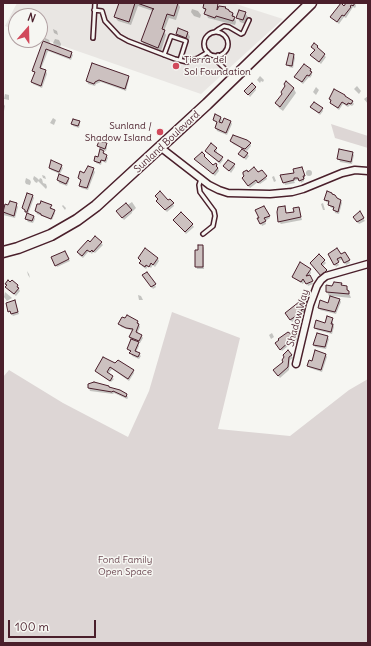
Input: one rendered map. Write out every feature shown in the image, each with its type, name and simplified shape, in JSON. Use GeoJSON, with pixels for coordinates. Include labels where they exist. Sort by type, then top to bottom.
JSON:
{"type":"FeatureCollection","features":[{"type":"Feature","properties":{"kind":"main road","name":"Sunland Boulevard"},"geometry":{"type":"LineString","coordinates":[[3,252],[18,248],[51,235],[77,220],[110,195],[311,3]]}},
{"type":"Feature","properties":{"kind":"street"},"geometry":{"type":"LineString","coordinates":[[160,147],[201,179],[219,190],[228,193],[275,194],[292,192],[349,171],[368,171]]}},
{"type":"Feature","properties":{"kind":"street","name":"Shadow Way"},"geometry":{"type":"LineString","coordinates":[[296,364],[310,305],[320,280],[326,276],[368,264]]}},
{"type":"Feature","properties":{"kind":"lane"},"geometry":{"type":"LineString","coordinates":[[93,38],[95,3]]}},
{"type":"Feature","properties":{"kind":"lane"},"geometry":{"type":"LineString","coordinates":[[94,10],[102,11],[105,21],[119,36],[164,55],[187,62],[208,52]]}},
{"type":"Feature","properties":{"kind":"lane"},"geometry":{"type":"LineString","coordinates":[[215,32],[223,34],[227,40],[227,48],[218,55],[208,52],[204,45],[206,38],[219,28],[224,26],[230,27],[241,34],[249,20]]}},
{"type":"Feature","properties":{"kind":"lane"},"geometry":{"type":"LineString","coordinates":[[164,55],[171,36],[186,41],[180,60]]}},
{"type":"Feature","properties":{"kind":"lane"},"geometry":{"type":"LineString","coordinates":[[218,55],[218,62],[234,78]]}},
{"type":"Feature","properties":{"kind":"lane"},"geometry":{"type":"LineString","coordinates":[[201,179],[199,184],[200,192],[214,211],[215,216],[213,226],[203,234]]}},
{"type":"Feature","properties":{"kind":"shaded area","name":"Tierra del Sol Foundation"},"geometry":{"type":"Polygon","coordinates":[[[17,3],[233,3],[283,19],[201,94],[48,41],[48,8],[14,8],[17,3]]]}},
{"type":"Feature","properties":{"kind":"shaded area","name":"Tierra del Sol Foundation"},"geometry":{"type":"Polygon","coordinates":[[[8,20],[8,27],[5,26],[8,20]]]}},
{"type":"Feature","properties":{"kind":"green space"},"geometry":{"type":"Polygon","coordinates":[[[331,124],[368,136],[368,148],[335,138],[331,124]]]}},
{"type":"Feature","properties":{"kind":"green space","name":"Fond Family Open Space"},"geometry":{"type":"Polygon","coordinates":[[[172,312],[240,338],[218,429],[290,436],[349,390],[368,379],[368,643],[3,643],[3,377],[9,370],[63,403],[128,437],[149,391],[172,312]]]}},
{"type":"Feature","properties":{"kind":"building"},"geometry":{"type":"Polygon","coordinates":[[[119,3],[135,3],[129,22],[114,17],[119,3]]]}},
{"type":"Feature","properties":{"kind":"building"},"geometry":{"type":"Polygon","coordinates":[[[137,3],[178,3],[174,16],[167,14],[162,29],[165,30],[158,48],[141,41],[154,9],[137,3]]]}},
{"type":"Feature","properties":{"kind":"building"},"geometry":{"type":"Polygon","coordinates":[[[204,3],[218,3],[217,10],[219,6],[226,7],[225,8],[233,13],[232,16],[235,17],[233,21],[216,16],[215,18],[204,14],[206,9],[203,8],[204,3]]]}},
{"type":"Feature","properties":{"kind":"building"},"geometry":{"type":"Polygon","coordinates":[[[341,3],[344,6],[346,3],[355,3],[353,6],[350,6],[351,7],[344,16],[342,15],[337,22],[330,17],[341,3]]]}},
{"type":"Feature","properties":{"kind":"building"},"geometry":{"type":"Polygon","coordinates":[[[239,10],[246,12],[243,20],[236,18],[239,10]]]}},
{"type":"Feature","properties":{"kind":"building"},"geometry":{"type":"Polygon","coordinates":[[[178,28],[188,32],[186,38],[176,34],[178,28]]]}},
{"type":"Feature","properties":{"kind":"building"},"geometry":{"type":"Polygon","coordinates":[[[48,43],[72,52],[70,58],[46,49],[40,68],[46,70],[41,86],[31,82],[35,72],[32,71],[40,48],[48,48],[48,43]]]}},
{"type":"Feature","properties":{"kind":"building"},"geometry":{"type":"Polygon","coordinates":[[[314,43],[325,54],[319,62],[310,55],[315,50],[311,47],[314,43]]]}},
{"type":"Feature","properties":{"kind":"building"},"geometry":{"type":"Polygon","coordinates":[[[289,53],[294,54],[292,66],[286,65],[289,53]]]}},
{"type":"Feature","properties":{"kind":"building"},"geometry":{"type":"Polygon","coordinates":[[[92,63],[129,76],[125,89],[99,80],[94,84],[86,81],[92,63]]]}},
{"type":"Feature","properties":{"kind":"building"},"geometry":{"type":"Polygon","coordinates":[[[304,64],[311,69],[310,71],[312,72],[309,76],[307,75],[302,82],[294,77],[304,64]]]}},
{"type":"Feature","properties":{"kind":"building"},"geometry":{"type":"Polygon","coordinates":[[[286,81],[294,88],[280,107],[275,103],[282,94],[281,92],[286,81]]]}},
{"type":"Feature","properties":{"kind":"building"},"geometry":{"type":"Polygon","coordinates":[[[252,83],[256,87],[248,95],[244,91],[252,83]]]}},
{"type":"Feature","properties":{"kind":"building"},"geometry":{"type":"Polygon","coordinates":[[[334,89],[353,101],[351,104],[348,103],[347,105],[342,102],[338,108],[330,103],[331,100],[329,99],[334,89]]]}},
{"type":"Feature","properties":{"kind":"building"},"geometry":{"type":"Polygon","coordinates":[[[314,102],[323,108],[319,113],[310,107],[314,102]]]}},
{"type":"Feature","properties":{"kind":"building"},"geometry":{"type":"Polygon","coordinates":[[[215,114],[221,117],[219,122],[222,123],[224,118],[231,121],[226,133],[215,128],[217,122],[213,120],[215,114]]]}},
{"type":"Feature","properties":{"kind":"building"},"geometry":{"type":"Polygon","coordinates":[[[73,119],[80,121],[78,126],[71,124],[73,119]]]}},
{"type":"Feature","properties":{"kind":"building"},"geometry":{"type":"Polygon","coordinates":[[[233,135],[251,143],[245,149],[242,148],[230,141],[233,135]]]}},
{"type":"Feature","properties":{"kind":"building"},"geometry":{"type":"Polygon","coordinates":[[[99,141],[107,143],[105,149],[97,146],[99,141]]]}},
{"type":"Feature","properties":{"kind":"building"},"geometry":{"type":"Polygon","coordinates":[[[211,143],[217,148],[214,151],[223,157],[219,162],[205,151],[211,143]]]}},
{"type":"Feature","properties":{"kind":"building"},"geometry":{"type":"Polygon","coordinates":[[[100,149],[107,155],[105,161],[101,160],[100,163],[94,161],[95,156],[98,157],[100,149]]]}},
{"type":"Feature","properties":{"kind":"building"},"geometry":{"type":"Polygon","coordinates":[[[242,149],[248,153],[244,158],[238,154],[242,149]]]}},
{"type":"Feature","properties":{"kind":"building"},"geometry":{"type":"Polygon","coordinates":[[[339,149],[353,152],[351,162],[337,159],[339,149]]]}},
{"type":"Feature","properties":{"kind":"building"},"geometry":{"type":"Polygon","coordinates":[[[202,152],[213,165],[216,163],[217,165],[216,166],[218,168],[213,174],[194,159],[202,152]]]}},
{"type":"Feature","properties":{"kind":"building"},"geometry":{"type":"Polygon","coordinates":[[[51,160],[62,165],[59,172],[49,168],[51,160]]]}},
{"type":"Feature","properties":{"kind":"building"},"geometry":{"type":"Polygon","coordinates":[[[228,160],[235,164],[229,171],[223,166],[228,160]]]}},
{"type":"Feature","properties":{"kind":"building"},"geometry":{"type":"Polygon","coordinates":[[[88,166],[94,168],[87,188],[79,186],[81,180],[78,178],[80,171],[84,173],[88,166]]]}},
{"type":"Feature","properties":{"kind":"building"},"geometry":{"type":"Polygon","coordinates":[[[254,167],[258,172],[262,170],[267,176],[258,183],[256,180],[248,186],[242,178],[244,176],[243,172],[247,170],[248,172],[254,167]]]}},
{"type":"Feature","properties":{"kind":"building"},"geometry":{"type":"Polygon","coordinates":[[[302,167],[305,176],[303,176],[304,179],[299,181],[298,178],[294,178],[294,180],[283,183],[280,175],[294,173],[293,169],[302,167]]]}},
{"type":"Feature","properties":{"kind":"building"},"geometry":{"type":"Polygon","coordinates":[[[59,174],[69,178],[66,184],[57,180],[59,174]]]}},
{"type":"Feature","properties":{"kind":"building"},"geometry":{"type":"Polygon","coordinates":[[[160,191],[168,200],[170,199],[174,203],[165,210],[156,201],[158,199],[155,196],[160,191]]]}},
{"type":"Feature","properties":{"kind":"building"},"geometry":{"type":"Polygon","coordinates":[[[327,191],[341,200],[338,212],[333,210],[334,207],[328,205],[329,201],[324,200],[327,191]]]}},
{"type":"Feature","properties":{"kind":"building"},"geometry":{"type":"Polygon","coordinates":[[[27,193],[33,195],[27,212],[25,212],[22,208],[27,193]]]}},
{"type":"Feature","properties":{"kind":"building"},"geometry":{"type":"Polygon","coordinates":[[[10,201],[17,203],[14,216],[3,212],[5,204],[8,205],[10,201]]]}},
{"type":"Feature","properties":{"kind":"building"},"geometry":{"type":"Polygon","coordinates":[[[41,201],[52,205],[50,208],[55,210],[51,219],[35,211],[37,204],[40,204],[41,201]]]}},
{"type":"Feature","properties":{"kind":"building"},"geometry":{"type":"Polygon","coordinates":[[[126,203],[132,210],[122,218],[116,211],[126,203]]]}},
{"type":"Feature","properties":{"kind":"building"},"geometry":{"type":"Polygon","coordinates":[[[264,206],[270,216],[264,218],[266,221],[260,224],[255,210],[264,206]]]}},
{"type":"Feature","properties":{"kind":"building"},"geometry":{"type":"Polygon","coordinates":[[[285,206],[286,213],[294,212],[293,208],[299,207],[301,217],[278,222],[278,207],[285,206]]]}},
{"type":"Feature","properties":{"kind":"building"},"geometry":{"type":"Polygon","coordinates":[[[360,211],[364,218],[357,222],[353,217],[360,211]]]}},
{"type":"Feature","properties":{"kind":"building"},"geometry":{"type":"Polygon","coordinates":[[[181,212],[193,224],[185,232],[173,220],[181,212]]]}},
{"type":"Feature","properties":{"kind":"building"},"geometry":{"type":"Polygon","coordinates":[[[27,213],[34,216],[32,221],[25,219],[27,213]]]}},
{"type":"Feature","properties":{"kind":"building"},"geometry":{"type":"Polygon","coordinates":[[[95,236],[102,242],[93,252],[92,250],[90,252],[87,250],[82,256],[77,252],[88,240],[90,242],[95,236]]]}},
{"type":"Feature","properties":{"kind":"building"},"geometry":{"type":"Polygon","coordinates":[[[198,245],[203,245],[203,267],[195,267],[195,250],[198,250],[198,245]]]}},
{"type":"Feature","properties":{"kind":"building"},"geometry":{"type":"Polygon","coordinates":[[[145,248],[158,258],[153,265],[151,263],[149,267],[146,265],[145,267],[139,263],[141,261],[138,258],[145,248]]]}},
{"type":"Feature","properties":{"kind":"building"},"geometry":{"type":"Polygon","coordinates":[[[337,248],[341,254],[345,252],[350,260],[344,263],[341,257],[337,259],[339,262],[334,265],[328,254],[337,248]]]}},
{"type":"Feature","properties":{"kind":"building"},"geometry":{"type":"Polygon","coordinates":[[[65,251],[69,259],[55,266],[51,257],[65,251]]]}},
{"type":"Feature","properties":{"kind":"building"},"geometry":{"type":"Polygon","coordinates":[[[319,254],[325,260],[321,264],[327,270],[321,276],[310,263],[319,254]]]}},
{"type":"Feature","properties":{"kind":"building"},"geometry":{"type":"Polygon","coordinates":[[[300,262],[311,269],[306,276],[310,275],[313,281],[306,284],[303,279],[301,282],[292,277],[300,262]]]}},
{"type":"Feature","properties":{"kind":"building"},"geometry":{"type":"Polygon","coordinates":[[[147,272],[156,284],[151,287],[142,275],[147,272]]]}},
{"type":"Feature","properties":{"kind":"building"},"geometry":{"type":"Polygon","coordinates":[[[8,280],[10,282],[12,280],[18,285],[17,287],[19,288],[14,294],[5,287],[8,280]]]}},
{"type":"Feature","properties":{"kind":"building"},"geometry":{"type":"Polygon","coordinates":[[[334,282],[342,283],[341,285],[347,286],[349,294],[326,292],[326,285],[332,286],[334,282]]]}},
{"type":"Feature","properties":{"kind":"building"},"geometry":{"type":"Polygon","coordinates":[[[330,296],[340,299],[335,312],[318,308],[320,300],[328,303],[330,296]]]}},
{"type":"Feature","properties":{"kind":"building"},"geometry":{"type":"Polygon","coordinates":[[[301,297],[307,300],[304,309],[290,320],[285,313],[299,302],[301,297]]]}},
{"type":"Feature","properties":{"kind":"building"},"geometry":{"type":"Polygon","coordinates":[[[15,300],[18,312],[11,314],[10,311],[8,312],[6,303],[15,300]]]}},
{"type":"Feature","properties":{"kind":"building"},"geometry":{"type":"Polygon","coordinates":[[[127,315],[138,321],[137,323],[139,324],[136,332],[142,335],[139,341],[129,337],[133,329],[126,328],[118,324],[122,317],[125,318],[127,315]]]}},
{"type":"Feature","properties":{"kind":"building"},"geometry":{"type":"Polygon","coordinates":[[[327,316],[333,318],[331,332],[314,328],[316,320],[325,323],[327,316]]]}},
{"type":"Feature","properties":{"kind":"building"},"geometry":{"type":"Polygon","coordinates":[[[293,328],[298,329],[295,341],[291,340],[280,350],[275,343],[288,332],[291,334],[293,328]]]}},
{"type":"Feature","properties":{"kind":"building"},"geometry":{"type":"Polygon","coordinates":[[[317,333],[328,336],[325,347],[313,345],[317,333]]]}},
{"type":"Feature","properties":{"kind":"building"},"geometry":{"type":"Polygon","coordinates":[[[131,339],[139,342],[135,351],[140,353],[138,357],[129,353],[131,351],[127,349],[131,339]]]}},
{"type":"Feature","properties":{"kind":"building"},"geometry":{"type":"Polygon","coordinates":[[[288,350],[292,355],[289,357],[288,367],[278,376],[273,370],[283,362],[283,355],[288,350]]]}},
{"type":"Feature","properties":{"kind":"building"},"geometry":{"type":"Polygon","coordinates":[[[315,350],[326,354],[321,370],[307,366],[309,360],[312,361],[315,350]]]}},
{"type":"Feature","properties":{"kind":"building"},"geometry":{"type":"Polygon","coordinates":[[[103,357],[115,363],[118,360],[134,370],[128,379],[110,367],[107,372],[113,376],[110,381],[95,371],[103,357]]]}},
{"type":"Feature","properties":{"kind":"building"},"geometry":{"type":"Polygon","coordinates":[[[94,382],[120,390],[127,394],[126,397],[113,391],[88,388],[88,384],[94,382]]]}},
{"type":"Feature","properties":{"kind":"place","name":"Tierra del Sol Foundation"},"geometry":{"type":"Point","coordinates":[176,66]}},
{"type":"Feature","properties":{"kind":"place","name":"Sunland / Shadow Island"},"geometry":{"type":"Point","coordinates":[160,132]}}]}
